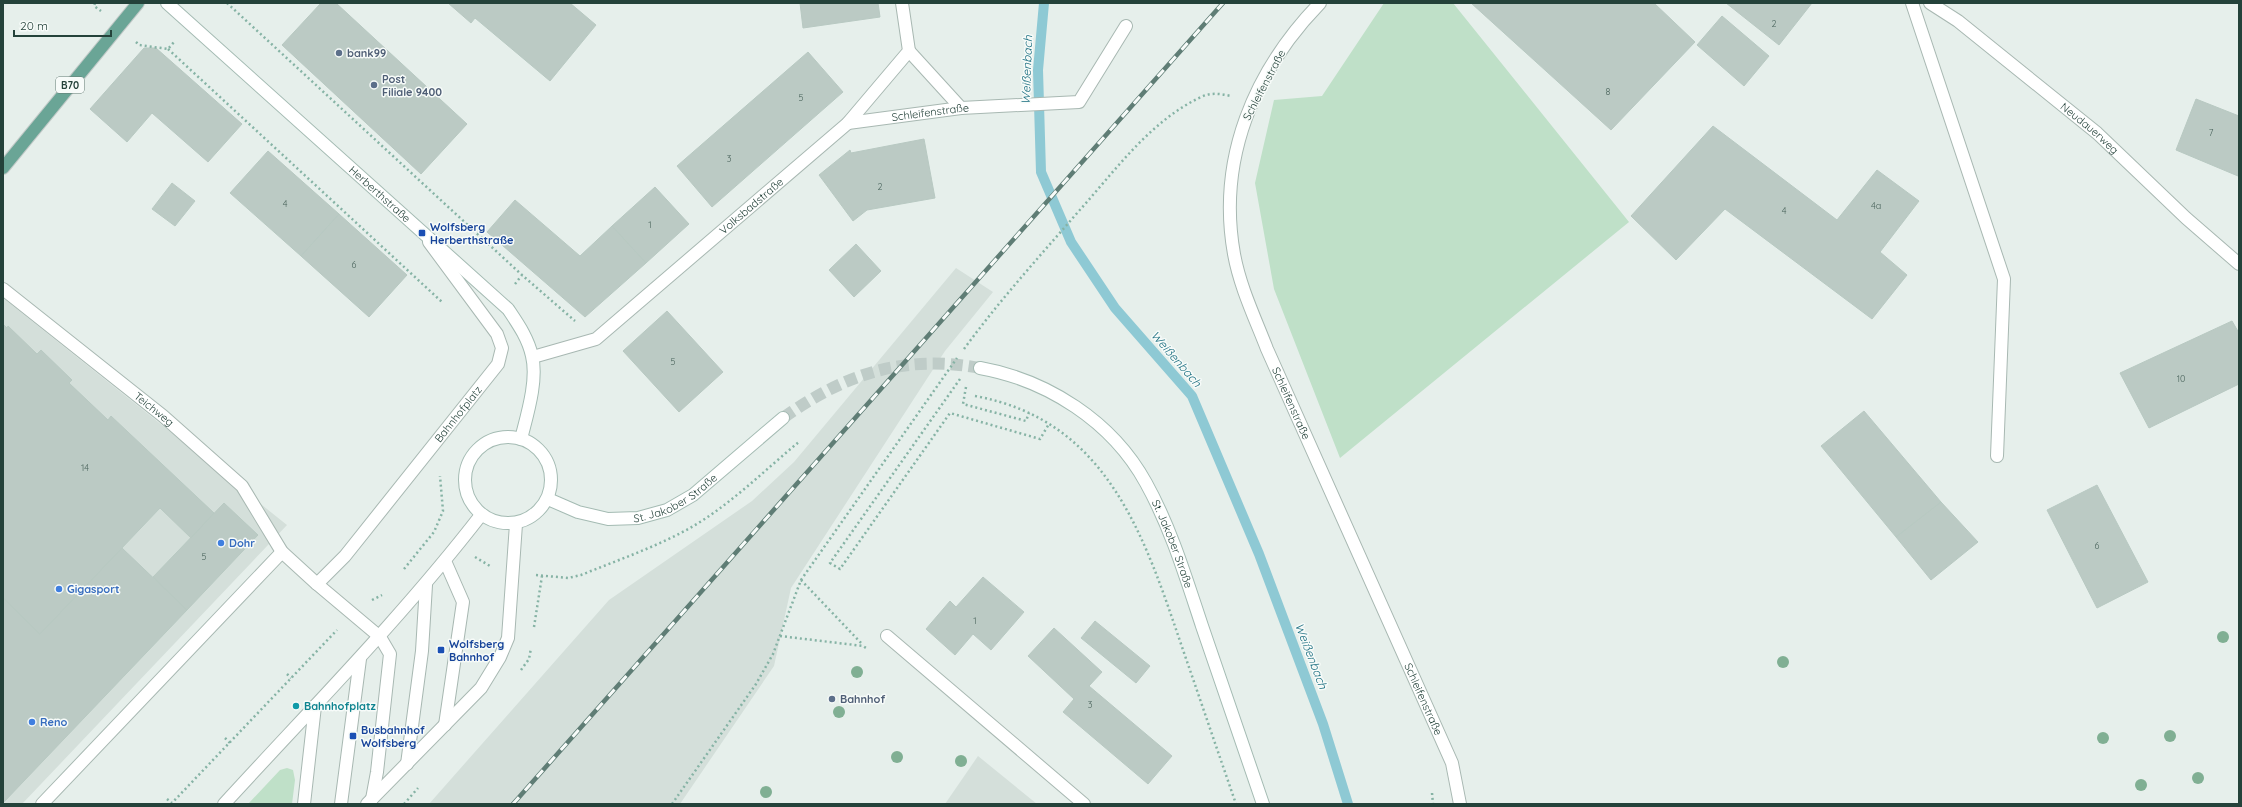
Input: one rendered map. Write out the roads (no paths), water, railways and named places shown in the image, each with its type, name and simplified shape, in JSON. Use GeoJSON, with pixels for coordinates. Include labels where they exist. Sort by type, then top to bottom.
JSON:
{"type":"FeatureCollection","features":[{"type":"Feature","properties":{"kind":"main road","name":"B70"},"geometry":{"type":"LineString","coordinates":[[3,168],[117,26],[138,3]]}},
{"type":"Feature","properties":{"kind":"street","name":"Herberthstraße"},"geometry":{"type":"LineString","coordinates":[[167,3],[508,309],[523,332],[533,357],[530,406],[521,439]]}},
{"type":"Feature","properties":{"kind":"street"},"geometry":{"type":"LineString","coordinates":[[902,3],[909,51],[961,108]]}},
{"type":"Feature","properties":{"kind":"street","name":"Schleifenstraße"},"geometry":{"type":"LineString","coordinates":[[1320,3],[1276,57],[1242,125],[1234,158],[1229,192],[1234,255],[1245,292],[1267,349],[1452,763],[1460,804]]}},
{"type":"Feature","properties":{"kind":"street"},"geometry":{"type":"LineString","coordinates":[[1912,3],[2004,279],[1997,456]]}},
{"type":"Feature","properties":{"kind":"street","name":"Neudauerweg"},"geometry":{"type":"LineString","coordinates":[[1930,3],[1958,21],[2097,133],[2186,218],[2239,264]]}},
{"type":"Feature","properties":{"kind":"street","name":"Schleifenstraße"},"geometry":{"type":"LineString","coordinates":[[848,123],[961,108],[1079,102],[1126,26]]}},
{"type":"Feature","properties":{"kind":"street","name":"Volksbadstraße"},"geometry":{"type":"LineString","coordinates":[[533,357],[596,339],[848,123],[909,51]]}},
{"type":"Feature","properties":{"kind":"street","name":"Bahnhofplatz"},"geometry":{"type":"LineString","coordinates":[[317,584],[345,556],[498,364],[502,348],[497,334],[422,233]]}},
{"type":"Feature","properties":{"kind":"street","name":"Teichweg"},"geometry":{"type":"LineString","coordinates":[[3,289],[163,416],[242,486],[282,552]]}},
{"type":"Feature","properties":{"kind":"street","name":"St. Jakober Straße"},"geometry":{"type":"LineString","coordinates":[[980,368],[1000,371],[1038,385],[1056,394],[1091,418],[1121,447],[1146,482],[1162,514],[1184,574],[1263,804]]}},
{"type":"Feature","properties":{"kind":"street","name":"St. Jakober Straße"},"geometry":{"type":"LineString","coordinates":[[548,499],[578,512],[608,519],[638,518],[667,510],[693,495],[783,418]]}},
{"type":"Feature","properties":{"kind":"street"},"geometry":{"type":"LineString","coordinates":[[500,437],[521,439],[533,444],[548,463],[552,475],[552,487],[548,499],[540,510],[529,519],[516,524],[492,521],[481,514],[468,497],[465,476],[468,465],[480,447],[489,441],[500,437]]}},
{"type":"Feature","properties":{"kind":"street"},"geometry":{"type":"LineString","coordinates":[[224,804],[380,637],[426,585],[481,514]]}},
{"type":"Feature","properties":{"kind":"street"},"geometry":{"type":"LineString","coordinates":[[370,802],[481,688],[500,656],[508,638],[516,524]]}},
{"type":"Feature","properties":{"kind":"street"},"geometry":{"type":"LineString","coordinates":[[42,804],[282,552],[317,584],[380,637],[390,654],[377,772],[370,802]]}},
{"type":"Feature","properties":{"kind":"street"},"geometry":{"type":"LineString","coordinates":[[445,561],[463,602],[445,726]]}},
{"type":"Feature","properties":{"kind":"street"},"geometry":{"type":"LineString","coordinates":[[408,764],[422,651],[426,585]]}},
{"type":"Feature","properties":{"kind":"street"},"geometry":{"type":"LineString","coordinates":[[887,636],[1084,804]]}},
{"type":"Feature","properties":{"kind":"street"},"geometry":{"type":"LineString","coordinates":[[341,804],[360,659]]}},
{"type":"Feature","properties":{"kind":"street"},"geometry":{"type":"LineString","coordinates":[[304,804],[315,706]]}},
{"type":"Feature","properties":{"kind":"waterway","name":"Weißenbach"},"geometry":{"type":"LineString","coordinates":[[1044,3],[1038,70],[1041,172],[1071,242],[1115,308],[1192,396],[1259,554],[1323,724],[1348,804]]}},
{"type":"Feature","properties":{"kind":"tunnel"},"geometry":{"type":"LineString","coordinates":[[783,418],[829,390],[852,379],[876,371],[900,366],[925,364],[952,364],[980,368]]}},
{"type":"Feature","properties":{"kind":"railway"},"geometry":{"type":"LineString","coordinates":[[513,804],[1223,3]]}},
{"type":"Feature","properties":{"kind":"place","name":"bank99"},"geometry":{"type":"Point","coordinates":[339,53]}},
{"type":"Feature","properties":{"kind":"place","name":"Post Filiale 9400"},"geometry":{"type":"Point","coordinates":[374,85]}},
{"type":"Feature","properties":{"kind":"place","name":"Wolfsberg Herberthstraße"},"geometry":{"type":"Point","coordinates":[422,233]}},
{"type":"Feature","properties":{"kind":"place","name":"Dohr"},"geometry":{"type":"Point","coordinates":[221,543]}},
{"type":"Feature","properties":{"kind":"place","name":"Gigasport"},"geometry":{"type":"Point","coordinates":[59,589]}},
{"type":"Feature","properties":{"kind":"place","name":"Wolfsberg Bahnhof"},"geometry":{"type":"Point","coordinates":[441,650]}},
{"type":"Feature","properties":{"kind":"place","name":"Bahnhof"},"geometry":{"type":"Point","coordinates":[832,699]}},
{"type":"Feature","properties":{"kind":"place","name":"Bahnhofplatz"},"geometry":{"type":"Point","coordinates":[296,706]}},
{"type":"Feature","properties":{"kind":"place","name":"Reno"},"geometry":{"type":"Point","coordinates":[32,722]}},
{"type":"Feature","properties":{"kind":"place","name":"Busbahnhof Wolfsberg"},"geometry":{"type":"Point","coordinates":[353,736]}}]}
